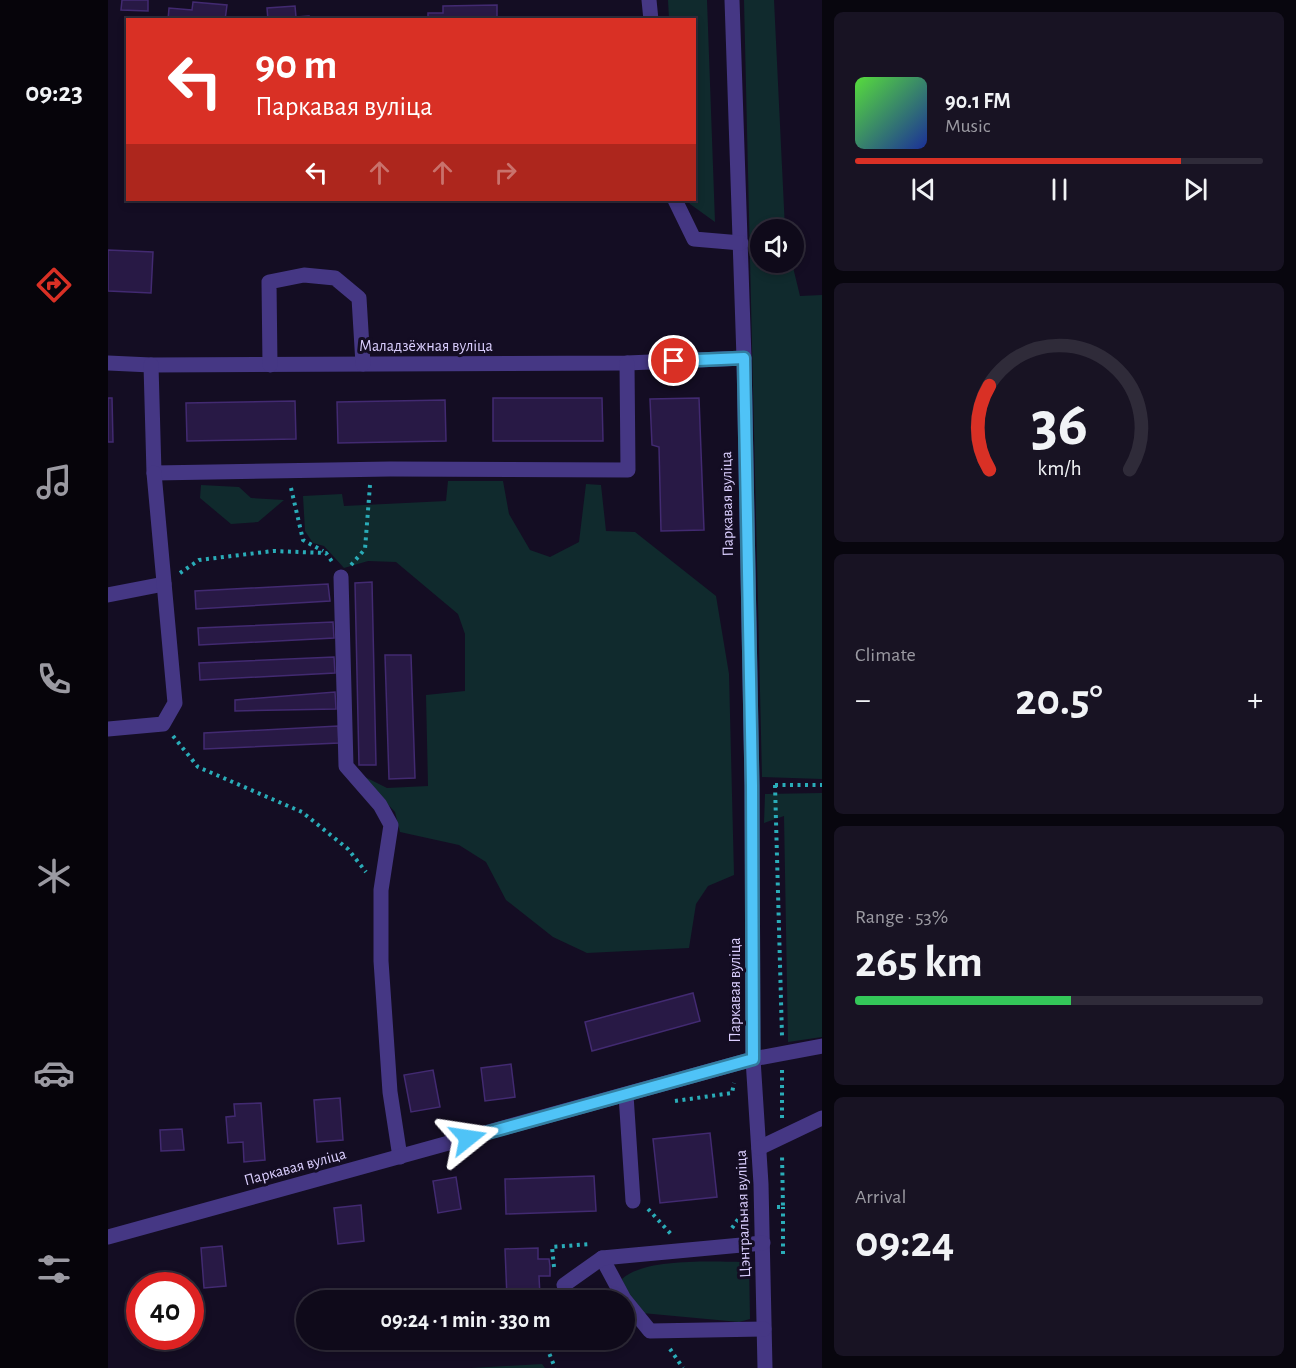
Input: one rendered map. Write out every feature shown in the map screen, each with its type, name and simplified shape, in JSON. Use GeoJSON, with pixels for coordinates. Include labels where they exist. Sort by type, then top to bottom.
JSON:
{"type":"FeatureCollection","features":[{"type":"Feature","properties":{"kind":"street"},"geometry":{"type":"LineString","coordinates":[[649,0],[651,18]]}},
{"type":"Feature","properties":{"kind":"street","name":"Паркавая вуліца"},"geometry":{"type":"LineString","coordinates":[[108,1237],[753,1059],[752,785],[744,358],[732,0]]}},
{"type":"Feature","properties":{"kind":"street"},"geometry":{"type":"LineString","coordinates":[[675,201],[694,239],[741,243]]}},
{"type":"Feature","properties":{"kind":"street"},"geometry":{"type":"LineString","coordinates":[[270,365],[269,282],[304,275],[335,278],[359,298],[363,364]]}},
{"type":"Feature","properties":{"kind":"street","name":"Маладзёжная вуліца"},"geometry":{"type":"LineString","coordinates":[[108,363],[270,365],[627,363],[744,358]]}},
{"type":"Feature","properties":{"kind":"street"},"geometry":{"type":"LineString","coordinates":[[154,473],[372,469],[628,471],[627,363]]}},
{"type":"Feature","properties":{"kind":"street"},"geometry":{"type":"LineString","coordinates":[[108,729],[163,724],[175,704],[154,473],[151,365]]}},
{"type":"Feature","properties":{"kind":"street"},"geometry":{"type":"LineString","coordinates":[[342,577],[346,766],[380,805],[391,825],[381,890],[381,961],[390,1092],[400,1156]]}},
{"type":"Feature","properties":{"kind":"street"},"geometry":{"type":"LineString","coordinates":[[108,595],[164,584]]}},
{"type":"Feature","properties":{"kind":"street"},"geometry":{"type":"LineString","coordinates":[[753,1059],[822,1046]]}},
{"type":"Feature","properties":{"kind":"street","name":"Цэнтральная вуліца"},"geometry":{"type":"LineString","coordinates":[[753,1059],[763,1243],[765,1368]]}},
{"type":"Feature","properties":{"kind":"street"},"geometry":{"type":"LineString","coordinates":[[626,1095],[640,1203]]}},
{"type":"Feature","properties":{"kind":"street"},"geometry":{"type":"LineString","coordinates":[[759,1148],[822,1118]]}},
{"type":"Feature","properties":{"kind":"street"},"geometry":{"type":"LineString","coordinates":[[564,1286],[599,1251],[763,1243]]}},
{"type":"Feature","properties":{"kind":"street"},"geometry":{"type":"LineString","coordinates":[[599,1251],[624,1299],[650,1331],[764,1329]]}},
{"type":"Feature","properties":{"kind":"path"},"geometry":{"type":"LineString","coordinates":[[287,471],[303,540],[326,553],[342,577],[365,549],[372,469]]}},
{"type":"Feature","properties":{"kind":"path"},"geometry":{"type":"LineString","coordinates":[[164,584],[199,560],[273,551],[326,553]]}},
{"type":"Feature","properties":{"kind":"path"},"geometry":{"type":"LineString","coordinates":[[163,724],[198,767],[302,812],[348,849],[381,890]]}},
{"type":"Feature","properties":{"kind":"path"},"geometry":{"type":"LineString","coordinates":[[752,785],[822,785]]}},
{"type":"Feature","properties":{"kind":"path"},"geometry":{"type":"LineString","coordinates":[[726,1236],[748,1206],[783,1207],[782,1053],[775,785]]}},
{"type":"Feature","properties":{"kind":"path"},"geometry":{"type":"LineString","coordinates":[[664,1103],[732,1093],[738,1065]]}},
{"type":"Feature","properties":{"kind":"path"},"geometry":{"type":"LineString","coordinates":[[640,1203],[675,1239],[664,1240]]}},
{"type":"Feature","properties":{"kind":"path"},"geometry":{"type":"LineString","coordinates":[[554,1267],[552,1247],[599,1251]]}},
{"type":"Feature","properties":{"kind":"path"},"geometry":{"type":"LineString","coordinates":[[548,1350],[555,1368]]}},
{"type":"Feature","properties":{"kind":"green space"},"geometry":{"type":"Polygon","coordinates":[[[668,0],[707,0],[715,222],[688,201],[696,201],[696,18],[669,18],[668,0]]]}},
{"type":"Feature","properties":{"kind":"green space"},"geometry":{"type":"Polygon","coordinates":[[[744,0],[774,0],[785,219],[750,219],[750,259],[744,0]]]}},
{"type":"Feature","properties":{"kind":"green space"},"geometry":{"type":"Polygon","coordinates":[[[750,273],[794,273],[800,296],[822,295],[822,779],[762,777],[750,273]]]}},
{"type":"Feature","properties":{"kind":"green space"},"geometry":{"type":"Polygon","coordinates":[[[448,481],[503,481],[509,514],[530,550],[550,557],[579,542],[586,484],[601,485],[606,531],[635,532],[716,596],[729,674],[734,875],[708,886],[696,904],[689,948],[587,953],[553,937],[506,900],[486,862],[459,845],[400,832],[395,812],[359,774],[387,788],[428,786],[426,695],[465,691],[465,634],[458,614],[396,562],[368,561],[344,568],[324,546],[313,543],[305,531],[303,496],[342,494],[344,506],[446,501],[448,481]]]}},
{"type":"Feature","properties":{"kind":"green space"},"geometry":{"type":"Polygon","coordinates":[[[201,485],[239,487],[251,498],[284,500],[258,522],[231,524],[200,498],[201,485]]]}},
{"type":"Feature","properties":{"kind":"green space"},"geometry":{"type":"Polygon","coordinates":[[[822,793],[822,1037],[788,1042],[784,816],[764,823],[765,794],[822,793]]]}},
{"type":"Feature","properties":{"kind":"green space"},"geometry":{"type":"Polygon","coordinates":[[[701,1262],[749,1262],[750,1319],[739,1322],[642,1313],[635,1305],[635,1290],[626,1290],[622,1279],[647,1267],[701,1262]]]}},
{"type":"Feature","properties":{"kind":"green space"},"geometry":{"type":"Polygon","coordinates":[[[542,1364],[545,1368],[471,1368],[542,1364]]]}},
{"type":"Feature","properties":{"kind":"building"},"geometry":{"type":"Polygon","coordinates":[[[122,0],[148,0],[148,11],[121,10],[122,0]]]}},
{"type":"Feature","properties":{"kind":"building"},"geometry":{"type":"Polygon","coordinates":[[[193,2],[227,5],[225,18],[168,18],[169,8],[192,10],[193,2]]]}},
{"type":"Feature","properties":{"kind":"building"},"geometry":{"type":"Polygon","coordinates":[[[497,5],[497,18],[428,18],[428,13],[443,13],[443,6],[497,5]]]}},
{"type":"Feature","properties":{"kind":"building"},"geometry":{"type":"Polygon","coordinates":[[[295,6],[296,17],[309,16],[309,18],[268,18],[267,8],[295,6]]]}},
{"type":"Feature","properties":{"kind":"building"},"geometry":{"type":"Polygon","coordinates":[[[108,250],[153,252],[151,293],[108,291],[108,250]]]}},
{"type":"Feature","properties":{"kind":"building"},"geometry":{"type":"Polygon","coordinates":[[[108,398],[112,398],[113,442],[108,442],[108,398]]]}},
{"type":"Feature","properties":{"kind":"building"},"geometry":{"type":"Polygon","coordinates":[[[493,398],[602,398],[603,441],[493,441],[493,398]]]}},
{"type":"Feature","properties":{"kind":"building"},"geometry":{"type":"Polygon","coordinates":[[[699,398],[704,530],[661,531],[659,447],[652,445],[650,399],[699,398]]]}},
{"type":"Feature","properties":{"kind":"building"},"geometry":{"type":"Polygon","coordinates":[[[445,400],[446,441],[338,443],[337,402],[445,400]]]}},
{"type":"Feature","properties":{"kind":"building"},"geometry":{"type":"Polygon","coordinates":[[[295,401],[296,439],[187,441],[186,403],[295,401]]]}},
{"type":"Feature","properties":{"kind":"building"},"geometry":{"type":"Polygon","coordinates":[[[372,582],[376,765],[359,765],[355,583],[372,582]]]}},
{"type":"Feature","properties":{"kind":"building"},"geometry":{"type":"Polygon","coordinates":[[[328,584],[330,601],[196,609],[195,591],[328,584]]]}},
{"type":"Feature","properties":{"kind":"building"},"geometry":{"type":"Polygon","coordinates":[[[333,622],[334,638],[199,645],[198,628],[333,622]]]}},
{"type":"Feature","properties":{"kind":"building"},"geometry":{"type":"Polygon","coordinates":[[[385,655],[411,655],[415,778],[389,779],[385,655]]]}},
{"type":"Feature","properties":{"kind":"building"},"geometry":{"type":"Polygon","coordinates":[[[334,657],[335,673],[200,680],[199,663],[334,657]]]}},
{"type":"Feature","properties":{"kind":"building"},"geometry":{"type":"Polygon","coordinates":[[[335,692],[336,709],[235,711],[235,700],[335,692]]]}},
{"type":"Feature","properties":{"kind":"building"},"geometry":{"type":"Polygon","coordinates":[[[338,726],[339,743],[204,749],[204,733],[338,726]]]}},
{"type":"Feature","properties":{"kind":"building"},"geometry":{"type":"Polygon","coordinates":[[[693,993],[700,1021],[592,1051],[585,1022],[693,993]]]}},
{"type":"Feature","properties":{"kind":"building"},"geometry":{"type":"Polygon","coordinates":[[[511,1064],[515,1097],[485,1101],[481,1068],[511,1064]]]}},
{"type":"Feature","properties":{"kind":"building"},"geometry":{"type":"Polygon","coordinates":[[[433,1070],[440,1107],[411,1112],[404,1075],[433,1070]]]}},
{"type":"Feature","properties":{"kind":"building"},"geometry":{"type":"Polygon","coordinates":[[[340,1098],[343,1140],[317,1142],[314,1100],[340,1098]]]}},
{"type":"Feature","properties":{"kind":"building"},"geometry":{"type":"Polygon","coordinates":[[[261,1103],[265,1160],[244,1162],[243,1142],[228,1143],[226,1117],[235,1116],[234,1104],[261,1103]]]}},
{"type":"Feature","properties":{"kind":"building"},"geometry":{"type":"Polygon","coordinates":[[[182,1129],[184,1150],[161,1151],[160,1130],[182,1129]]]}},
{"type":"Feature","properties":{"kind":"building"},"geometry":{"type":"Polygon","coordinates":[[[710,1133],[717,1197],[660,1203],[653,1139],[710,1133]]]}},
{"type":"Feature","properties":{"kind":"building"},"geometry":{"type":"Polygon","coordinates":[[[594,1176],[596,1211],[506,1214],[505,1179],[594,1176]]]}},
{"type":"Feature","properties":{"kind":"building"},"geometry":{"type":"Polygon","coordinates":[[[456,1177],[461,1209],[438,1213],[433,1181],[456,1177]]]}},
{"type":"Feature","properties":{"kind":"building"},"geometry":{"type":"Polygon","coordinates":[[[361,1205],[364,1241],[338,1244],[334,1208],[361,1205]]]}},
{"type":"Feature","properties":{"kind":"building"},"geometry":{"type":"Polygon","coordinates":[[[222,1246],[226,1286],[204,1288],[201,1248],[222,1246]]]}},
{"type":"Feature","properties":{"kind":"building"},"geometry":{"type":"Polygon","coordinates":[[[538,1248],[538,1259],[549,1259],[550,1276],[539,1276],[540,1290],[507,1290],[505,1249],[538,1248]]]}},
{"type":"Feature","properties":{"kind":"route"},"geometry":{"type":"LineString","coordinates":[[468,1138],[753,1059],[752,785],[744,358],[674,361]]}}]}
